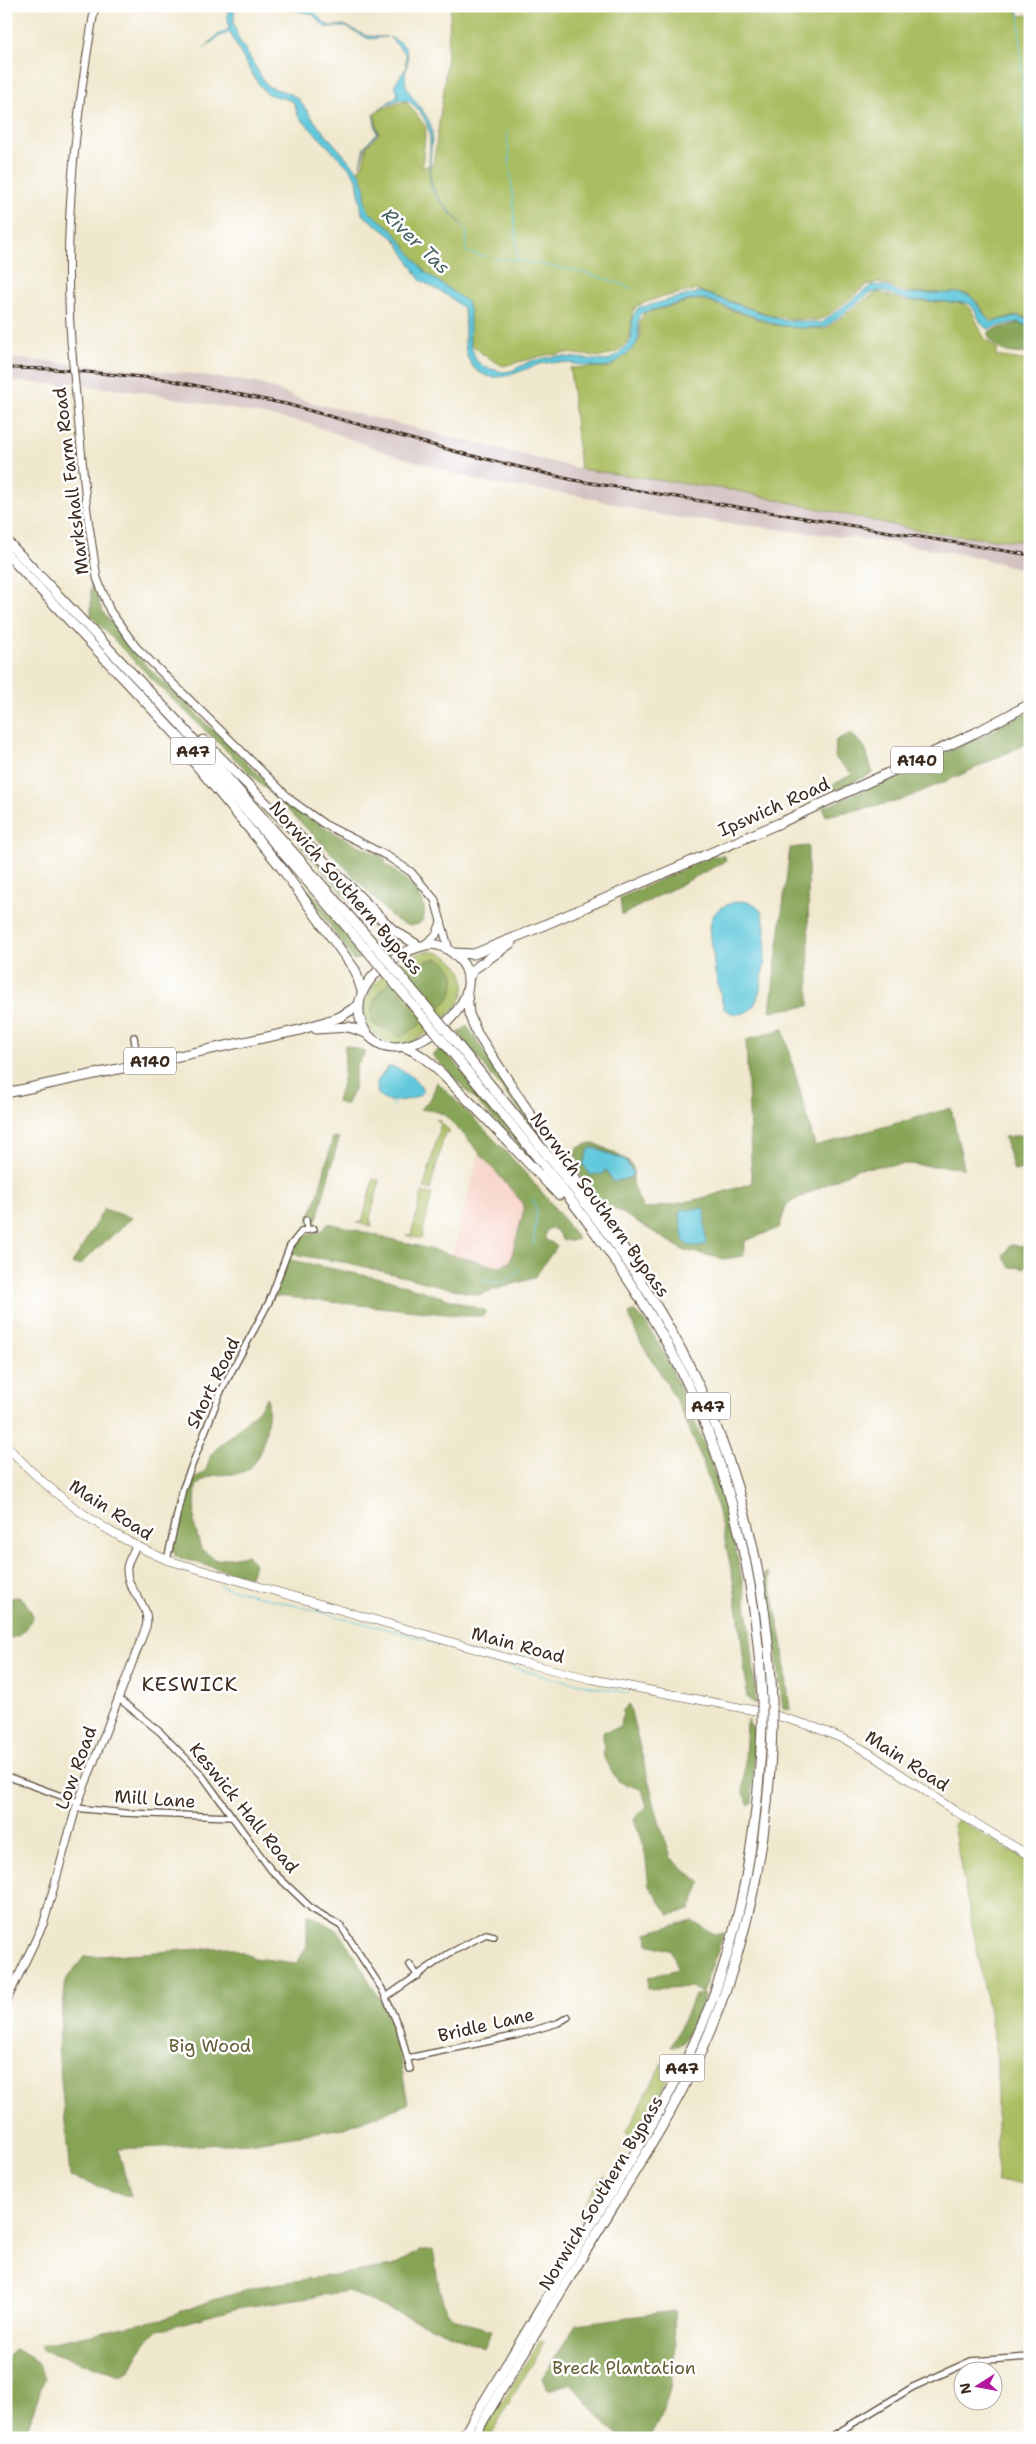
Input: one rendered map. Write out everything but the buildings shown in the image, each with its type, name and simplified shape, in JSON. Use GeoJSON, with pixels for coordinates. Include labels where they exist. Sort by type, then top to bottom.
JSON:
{"type":"FeatureCollection","features":[{"type":"Feature","properties":{"kind":"highway","name":"Norwich Southern Bypass"},"geometry":{"type":"LineString","coordinates":[[6,540],[112,650],[248,798],[563,1178],[637,1276],[666,1323],[698,1383],[712,1415],[737,1485],[755,1558],[768,1635],[772,1729],[765,1828],[754,1894],[730,1978],[710,2031],[664,2124],[473,2438]]}},
{"type":"Feature","properties":{"kind":"highway","name":"Norwich Southern Bypass"},"geometry":{"type":"LineString","coordinates":[[6,553],[229,791],[376,953]]}},
{"type":"Feature","properties":{"kind":"highway","name":"A47"},"geometry":{"type":"LineString","coordinates":[[79,629],[232,806],[280,866],[354,970],[362,991]]}},
{"type":"Feature","properties":{"kind":"highway","name":"A47"},"geometry":{"type":"LineString","coordinates":[[112,650],[393,930],[421,945]]}},
{"type":"Feature","properties":{"kind":"highway","name":"Ipswich Road"},"geometry":{"type":"LineString","coordinates":[[451,951],[474,954],[528,932],[790,819],[975,733],[1030,704]]}},
{"type":"Feature","properties":{"kind":"highway","name":"Ipswich Road"},"geometry":{"type":"LineString","coordinates":[[468,979],[474,969],[528,932]]}},
{"type":"Feature","properties":{"kind":"highway"},"geometry":{"type":"LineString","coordinates":[[421,945],[438,945],[451,951],[464,963],[468,979],[467,994],[449,1020],[439,1029],[418,1042],[404,1047],[385,1046],[366,1033],[360,1018],[359,1005],[362,991],[388,963],[421,945]]}},
{"type":"Feature","properties":{"kind":"highway","name":"A47"},"geometry":{"type":"LineString","coordinates":[[467,994],[469,1014],[477,1033],[530,1114],[651,1287],[678,1337],[698,1383]]}},
{"type":"Feature","properties":{"kind":"highway","name":"A140"},"geometry":{"type":"LineString","coordinates":[[6,1093],[300,1030],[340,1017],[359,1005]]}},
{"type":"Feature","properties":{"kind":"highway","name":"A140"},"geometry":{"type":"LineString","coordinates":[[300,1030],[349,1027],[366,1033]]}},
{"type":"Feature","properties":{"kind":"highway","name":"Norwich Southern Bypass"},"geometry":{"type":"LineString","coordinates":[[450,1042],[620,1270],[647,1311],[680,1369],[702,1418],[727,1487],[749,1574],[758,1636],[762,1699],[757,1816],[744,1888],[721,1975],[700,2030],[654,2122],[462,2438]]}},
{"type":"Feature","properties":{"kind":"highway","name":"A47"},"geometry":{"type":"LineString","coordinates":[[404,1047],[414,1051],[431,1063],[502,1134],[585,1226],[647,1311]]}},
{"type":"Feature","properties":{"kind":"main road","name":"Main Road"},"geometry":{"type":"LineString","coordinates":[[6,1445],[60,1496],[119,1536],[167,1560],[521,1662],[590,1679],[768,1713],[814,1727],[846,1740],[871,1754],[955,1811],[1030,1856]]}},
{"type":"Feature","properties":{"kind":"street","name":"Markshall Farm Road"},"geometry":{"type":"LineString","coordinates":[[95,6],[73,159],[69,289],[73,364],[93,557],[101,591],[116,622],[136,647],[292,801],[324,824],[387,856],[411,872],[435,900],[451,951]]}},
{"type":"Feature","properties":{"kind":"street"},"geometry":{"type":"LineString","coordinates":[[421,945],[436,935],[441,920]]}},
{"type":"Feature","properties":{"kind":"street"},"geometry":{"type":"LineString","coordinates":[[134,1037],[138,1064]]}},
{"type":"Feature","properties":{"kind":"street","name":"Short Road"},"geometry":{"type":"LineString","coordinates":[[167,1560],[183,1488],[221,1391],[269,1302],[290,1246],[297,1235],[310,1229],[306,1220]]}},
{"type":"Feature","properties":{"kind":"street","name":"Low Road"},"geometry":{"type":"LineString","coordinates":[[6,2002],[44,1922],[77,1805],[147,1622],[146,1613],[131,1586],[128,1572],[130,1558],[136,1546]]}},
{"type":"Feature","properties":{"kind":"street","name":"Keswick Hall Road"},"geometry":{"type":"LineString","coordinates":[[118,1698],[160,1732],[194,1767],[218,1794],[232,1817],[271,1870],[312,1909],[341,1926],[386,1997],[400,2030],[410,2069]]}},
{"type":"Feature","properties":{"kind":"street","name":"Mill Lane"},"geometry":{"type":"LineString","coordinates":[[6,1776],[77,1805],[143,1814],[232,1817]]}},
{"type":"Feature","properties":{"kind":"street"},"geometry":{"type":"LineString","coordinates":[[386,1997],[448,1954],[486,1934],[494,1936]]}},
{"type":"Feature","properties":{"kind":"street"},"geometry":{"type":"LineString","coordinates":[[410,1965],[418,1976]]}},
{"type":"Feature","properties":{"kind":"street","name":"Bridle Lane"},"geometry":{"type":"LineString","coordinates":[[408,2058],[514,2036],[558,2023],[568,2017]]}},
{"type":"Feature","properties":{"kind":"street"},"geometry":{"type":"LineString","coordinates":[[830,2438],[906,2391],[974,2360],[1030,2357]]}},
{"type":"Feature","properties":{"kind":"shaded area"},"geometry":{"type":"Polygon","coordinates":[[[6,358],[184,373],[258,383],[306,401],[580,469],[738,491],[912,529],[957,536],[1030,542],[1030,571],[972,556],[889,542],[664,516],[582,496],[482,482],[382,451],[310,424],[144,392],[81,386],[80,383],[69,383],[66,385],[6,381],[6,358]]]}},
{"type":"Feature","properties":{"kind":"shaded area"},"geometry":{"type":"Polygon","coordinates":[[[479,1154],[521,1201],[524,1210],[510,1262],[498,1267],[452,1255],[479,1154]]]}},
{"type":"Feature","properties":{"kind":"green space"},"geometry":{"type":"Polygon","coordinates":[[[451,6],[1018,6],[1018,16],[1030,15],[1030,319],[1017,316],[998,320],[988,319],[978,303],[968,294],[905,292],[878,282],[867,285],[827,316],[818,320],[774,316],[696,290],[658,298],[636,306],[632,313],[630,340],[617,352],[602,357],[566,353],[545,355],[503,366],[484,355],[470,343],[467,302],[425,272],[368,211],[363,181],[358,170],[363,164],[367,146],[379,134],[374,114],[384,108],[406,101],[426,127],[422,167],[433,165],[444,89],[451,6]]]}},
{"type":"Feature","properties":{"kind":"green space"},"geometry":{"type":"Polygon","coordinates":[[[878,292],[905,301],[966,304],[972,312],[984,338],[998,350],[995,356],[1030,361],[1030,542],[957,536],[912,529],[738,491],[580,469],[570,368],[611,367],[640,340],[640,321],[644,313],[695,300],[703,300],[774,325],[826,329],[878,292]]]}},
{"type":"Feature","properties":{"kind":"green space"},"geometry":{"type":"Polygon","coordinates":[[[1019,323],[1030,328],[1030,354],[1005,351],[995,346],[991,341],[988,335],[990,331],[1019,323]]]}},
{"type":"Feature","properties":{"kind":"green space"},"geometry":{"type":"Polygon","coordinates":[[[91,580],[103,612],[135,654],[290,805],[359,846],[384,857],[386,864],[409,883],[417,892],[424,906],[424,916],[420,923],[416,925],[404,924],[389,914],[316,838],[91,616],[91,580]]]}},
{"type":"Feature","properties":{"kind":"green space"},"geometry":{"type":"Polygon","coordinates":[[[1030,710],[1030,742],[965,773],[899,801],[826,816],[823,808],[985,735],[1030,710]]]}},
{"type":"Feature","properties":{"kind":"green space"},"geometry":{"type":"Polygon","coordinates":[[[851,733],[865,748],[873,773],[833,791],[831,786],[852,774],[835,758],[836,740],[851,733]]]}},
{"type":"Feature","properties":{"kind":"green space"},"geometry":{"type":"Polygon","coordinates":[[[301,843],[390,936],[384,941],[300,845],[301,843]]]}},
{"type":"Feature","properties":{"kind":"green space"},"geometry":{"type":"Polygon","coordinates":[[[808,846],[809,1006],[770,1011],[790,848],[808,846]]]}},
{"type":"Feature","properties":{"kind":"green space"},"geometry":{"type":"Polygon","coordinates":[[[712,856],[725,856],[726,861],[622,915],[620,898],[712,856]]]}},
{"type":"Feature","properties":{"kind":"green space"},"geometry":{"type":"Polygon","coordinates":[[[309,890],[366,958],[353,960],[307,892],[309,890]]]}},
{"type":"Feature","properties":{"kind":"green space"},"geometry":{"type":"Polygon","coordinates":[[[425,951],[443,954],[457,965],[462,972],[464,980],[461,999],[450,1014],[422,1036],[402,1044],[385,1041],[373,1033],[366,1020],[365,1008],[368,996],[382,976],[392,968],[425,951]]]}},
{"type":"Feature","properties":{"kind":"green space"},"geometry":{"type":"Polygon","coordinates":[[[437,958],[451,968],[454,975],[453,989],[450,996],[439,1009],[405,970],[416,964],[437,958]]]}},
{"type":"Feature","properties":{"kind":"green space"},"geometry":{"type":"Polygon","coordinates":[[[391,981],[423,1021],[401,1037],[372,1023],[371,1016],[375,999],[391,981]]]}},
{"type":"Feature","properties":{"kind":"green space"},"geometry":{"type":"Polygon","coordinates":[[[467,1026],[536,1128],[534,1129],[458,1033],[467,1026]]]}},
{"type":"Feature","properties":{"kind":"green space"},"geometry":{"type":"Polygon","coordinates":[[[783,1029],[815,1146],[951,1108],[964,1168],[906,1164],[859,1168],[787,1204],[779,1228],[745,1241],[743,1256],[724,1259],[683,1250],[596,1197],[575,1168],[579,1161],[574,1154],[578,1148],[586,1144],[597,1144],[627,1160],[633,1168],[633,1187],[643,1209],[698,1199],[752,1183],[746,1040],[783,1029]],[[598,1148],[589,1149],[583,1164],[590,1175],[603,1174],[606,1169],[619,1181],[629,1178],[632,1169],[623,1158],[616,1157],[598,1148]],[[704,1210],[680,1213],[683,1239],[687,1245],[700,1247],[704,1210]]]}},
{"type":"Feature","properties":{"kind":"green space"},"geometry":{"type":"Polygon","coordinates":[[[345,1045],[366,1052],[356,1066],[354,1090],[346,1105],[337,1102],[344,1075],[345,1045]]]}},
{"type":"Feature","properties":{"kind":"green space"},"geometry":{"type":"Polygon","coordinates":[[[442,1047],[522,1145],[521,1147],[432,1055],[442,1047]]]}},
{"type":"Feature","properties":{"kind":"green space"},"geometry":{"type":"Polygon","coordinates":[[[437,1082],[529,1177],[578,1239],[571,1241],[562,1239],[556,1230],[550,1228],[545,1232],[545,1239],[557,1246],[534,1278],[477,1295],[349,1263],[291,1254],[302,1237],[321,1232],[329,1223],[498,1267],[510,1262],[524,1210],[521,1201],[465,1136],[443,1114],[420,1109],[431,1098],[437,1082]]]}},
{"type":"Feature","properties":{"kind":"green space"},"geometry":{"type":"Polygon","coordinates":[[[437,1119],[449,1130],[449,1133],[445,1132],[430,1190],[424,1188],[441,1123],[437,1119]]]}},
{"type":"Feature","properties":{"kind":"green space"},"geometry":{"type":"Polygon","coordinates":[[[1030,1129],[1030,1167],[1014,1171],[1004,1137],[1023,1135],[1030,1129]]]}},
{"type":"Feature","properties":{"kind":"green space"},"geometry":{"type":"Polygon","coordinates":[[[333,1137],[339,1138],[317,1219],[311,1226],[308,1222],[318,1195],[333,1137]]]}},
{"type":"Feature","properties":{"kind":"green space"},"geometry":{"type":"Polygon","coordinates":[[[373,1179],[380,1181],[370,1218],[372,1226],[357,1223],[362,1222],[373,1179]]]}},
{"type":"Feature","properties":{"kind":"green space"},"geometry":{"type":"Polygon","coordinates":[[[422,1192],[432,1194],[421,1239],[406,1235],[411,1235],[422,1192]]]}},
{"type":"Feature","properties":{"kind":"green space"},"geometry":{"type":"Polygon","coordinates":[[[104,1209],[132,1218],[79,1265],[72,1264],[104,1209]]]}},
{"type":"Feature","properties":{"kind":"green space"},"geometry":{"type":"Polygon","coordinates":[[[1010,1245],[1028,1246],[1030,1263],[1024,1268],[1010,1267],[1003,1256],[1010,1245]]]}},
{"type":"Feature","properties":{"kind":"green space"},"geometry":{"type":"Polygon","coordinates":[[[286,1259],[391,1281],[486,1311],[483,1316],[464,1316],[275,1296],[286,1259]]]}},
{"type":"Feature","properties":{"kind":"green space"},"geometry":{"type":"Polygon","coordinates":[[[635,1311],[655,1337],[670,1366],[696,1425],[724,1502],[734,1541],[749,1621],[756,1705],[747,1698],[735,1595],[722,1527],[713,1493],[702,1460],[680,1407],[635,1331],[629,1314],[635,1311]]]}},
{"type":"Feature","properties":{"kind":"green space"},"geometry":{"type":"Polygon","coordinates":[[[267,1397],[267,1424],[262,1445],[255,1462],[250,1468],[240,1473],[208,1477],[196,1487],[194,1524],[201,1549],[216,1560],[247,1555],[254,1564],[250,1577],[176,1557],[172,1547],[184,1497],[195,1479],[206,1470],[211,1454],[260,1408],[267,1397]]]}},
{"type":"Feature","properties":{"kind":"green space"},"geometry":{"type":"Polygon","coordinates":[[[768,1572],[782,1641],[790,1710],[783,1708],[773,1625],[764,1574],[768,1572]]]}},
{"type":"Feature","properties":{"kind":"green space"},"geometry":{"type":"Polygon","coordinates":[[[18,1597],[24,1600],[33,1615],[29,1624],[20,1635],[6,1638],[6,1598],[18,1597]]]}},
{"type":"Feature","properties":{"kind":"green space"},"geometry":{"type":"Polygon","coordinates":[[[629,1704],[658,1818],[671,1858],[701,1883],[690,1910],[669,1915],[649,1886],[645,1853],[634,1819],[647,1806],[642,1790],[618,1781],[604,1758],[603,1732],[621,1727],[623,1710],[629,1704]]]}},
{"type":"Feature","properties":{"kind":"green space"},"geometry":{"type":"Polygon","coordinates":[[[747,1720],[755,1732],[752,1804],[749,1805],[743,1794],[747,1720]]]}},
{"type":"Feature","properties":{"kind":"green space"},"geometry":{"type":"Polygon","coordinates":[[[958,1820],[1030,1863],[1030,2183],[997,2182],[997,2054],[953,1826],[958,1820]]]}},
{"type":"Feature","properties":{"kind":"green space","name":"Big Wood"},"geometry":{"type":"Polygon","coordinates":[[[307,1914],[336,1929],[343,1937],[381,2001],[396,2035],[408,2104],[344,2128],[249,2143],[118,2149],[131,2197],[70,2177],[58,2048],[66,1979],[84,1957],[229,1947],[254,1958],[297,1963],[307,1946],[307,1914]]]}},
{"type":"Feature","properties":{"kind":"green space"},"geometry":{"type":"Polygon","coordinates":[[[692,1920],[715,1935],[724,1933],[702,1993],[691,1987],[647,1989],[649,1977],[678,1969],[672,1951],[648,1944],[647,1933],[692,1920]]]}},
{"type":"Feature","properties":{"kind":"green space"},"geometry":{"type":"Polygon","coordinates":[[[695,1995],[705,1995],[683,2043],[678,2046],[671,2046],[695,1995]]]}},
{"type":"Feature","properties":{"kind":"green space"},"geometry":{"type":"Polygon","coordinates":[[[662,2063],[670,2069],[668,2077],[639,2134],[632,2136],[626,2133],[662,2063]]]}},
{"type":"Feature","properties":{"kind":"green space"},"geometry":{"type":"Polygon","coordinates":[[[605,2176],[610,2185],[586,2221],[581,2220],[578,2215],[600,2178],[605,2176]]]}},
{"type":"Feature","properties":{"kind":"green space"},"geometry":{"type":"Polygon","coordinates":[[[422,2250],[433,2250],[440,2291],[448,2312],[456,2319],[492,2330],[484,2348],[348,2291],[238,2308],[159,2330],[146,2341],[130,2370],[120,2375],[42,2350],[40,2345],[166,2318],[210,2301],[261,2286],[393,2266],[422,2250]]]}},
{"type":"Feature","properties":{"kind":"green space","name":"Breck Plantation"},"geometry":{"type":"Polygon","coordinates":[[[674,2311],[675,2345],[672,2376],[665,2406],[650,2437],[622,2438],[606,2425],[571,2383],[548,2390],[542,2378],[576,2324],[674,2311]]]}},
{"type":"Feature","properties":{"kind":"green space"},"geometry":{"type":"Polygon","coordinates":[[[540,2340],[544,2342],[489,2438],[480,2438],[540,2340]]]}},
{"type":"Feature","properties":{"kind":"green space"},"geometry":{"type":"Polygon","coordinates":[[[14,2350],[30,2356],[45,2377],[24,2438],[6,2438],[6,2358],[14,2350]]]}},
{"type":"Feature","properties":{"kind":"water"},"geometry":{"type":"Polygon","coordinates":[[[227,6],[234,6],[234,24],[238,38],[267,86],[291,94],[299,100],[319,127],[360,173],[365,186],[365,200],[368,211],[392,229],[425,272],[467,302],[470,313],[470,343],[476,360],[484,367],[503,372],[511,371],[531,361],[556,356],[607,361],[617,355],[631,341],[633,316],[638,308],[700,292],[783,320],[821,323],[872,285],[884,286],[904,294],[958,293],[970,296],[990,322],[1019,316],[1030,321],[1030,327],[1017,322],[988,329],[984,327],[974,309],[968,303],[908,300],[882,291],[870,293],[826,327],[800,328],[778,325],[704,299],[695,299],[641,313],[638,321],[639,335],[636,344],[622,358],[609,366],[595,367],[552,362],[503,376],[487,376],[472,366],[468,359],[463,308],[448,296],[420,280],[396,240],[362,214],[357,179],[350,169],[298,116],[294,103],[264,91],[247,65],[230,32],[218,37],[204,49],[216,36],[229,29],[227,6]]]}},
{"type":"Feature","properties":{"kind":"water"},"geometry":{"type":"Polygon","coordinates":[[[277,6],[300,6],[313,11],[324,23],[330,26],[344,25],[367,36],[387,37],[369,39],[346,27],[325,27],[312,14],[277,6]]]}},
{"type":"Feature","properties":{"kind":"water"},"geometry":{"type":"Polygon","coordinates":[[[389,37],[399,41],[407,52],[406,85],[431,125],[430,174],[433,188],[442,203],[462,225],[440,201],[431,185],[429,173],[430,143],[427,124],[414,105],[404,100],[399,100],[373,114],[398,95],[395,84],[406,68],[406,54],[389,37]]]}},
{"type":"Feature","properties":{"kind":"water"},"geometry":{"type":"Polygon","coordinates":[[[373,114],[378,133],[365,147],[360,165],[364,147],[377,133],[373,114]]]}},
{"type":"Feature","properties":{"kind":"water"},"geometry":{"type":"Polygon","coordinates":[[[740,901],[754,904],[760,910],[765,930],[765,960],[760,990],[756,1001],[749,1011],[738,1014],[724,1009],[715,972],[710,928],[713,916],[719,909],[740,901]]]}},
{"type":"Feature","properties":{"kind":"water"},"geometry":{"type":"Polygon","coordinates":[[[388,1067],[404,1071],[418,1083],[423,1092],[410,1099],[399,1101],[384,1100],[378,1094],[376,1083],[388,1067]]]}},
{"type":"Feature","properties":{"kind":"water"},"geometry":{"type":"Polygon","coordinates":[[[595,1148],[615,1157],[623,1158],[633,1172],[631,1177],[613,1182],[606,1169],[603,1174],[590,1175],[583,1164],[589,1149],[595,1148]]]}},
{"type":"Feature","properties":{"kind":"water"},"geometry":{"type":"Polygon","coordinates":[[[702,1208],[704,1210],[706,1244],[700,1247],[687,1245],[683,1239],[681,1210],[702,1208]]]}},
{"type":"Feature","properties":{"kind":"waterway"},"geometry":{"type":"LineString","coordinates":[[1019,6],[1027,194],[1030,192]]}},
{"type":"Feature","properties":{"kind":"waterway"},"geometry":{"type":"LineString","coordinates":[[507,131],[518,260]]}},
{"type":"Feature","properties":{"kind":"waterway"},"geometry":{"type":"LineString","coordinates":[[462,225],[467,231],[466,252],[487,257]]}},
{"type":"Feature","properties":{"kind":"waterway"},"geometry":{"type":"LineString","coordinates":[[493,258],[584,273],[633,289]]}},
{"type":"Feature","properties":{"kind":"waterway"},"geometry":{"type":"LineString","coordinates":[[394,1107],[395,1100]]}},
{"type":"Feature","properties":{"kind":"waterway"},"geometry":{"type":"LineString","coordinates":[[390,1106],[392,1101]]}},
{"type":"Feature","properties":{"kind":"waterway"},"geometry":{"type":"LineString","coordinates":[[533,1199],[537,1213],[533,1245]]}},
{"type":"Feature","properties":{"kind":"waterway"},"geometry":{"type":"LineString","coordinates":[[482,1280],[503,1283],[521,1269]]}},
{"type":"Feature","properties":{"kind":"waterway"},"geometry":{"type":"LineString","coordinates":[[219,1586],[402,1633],[553,1679],[629,1693]]}},
{"type":"Feature","properties":{"kind":"railway"},"geometry":{"type":"LineString","coordinates":[[6,368],[52,369],[164,379],[286,404],[461,453],[573,480],[1030,555]]}},
{"type":"Feature","properties":{"kind":"district","name":"KESWICK"},"geometry":{"type":"Point","coordinates":[190,1684]}},
{"type":"Feature","properties":{"kind":"water label","name":"River Tas"},"geometry":{"type":"Point","coordinates":[416,241]}}]}
